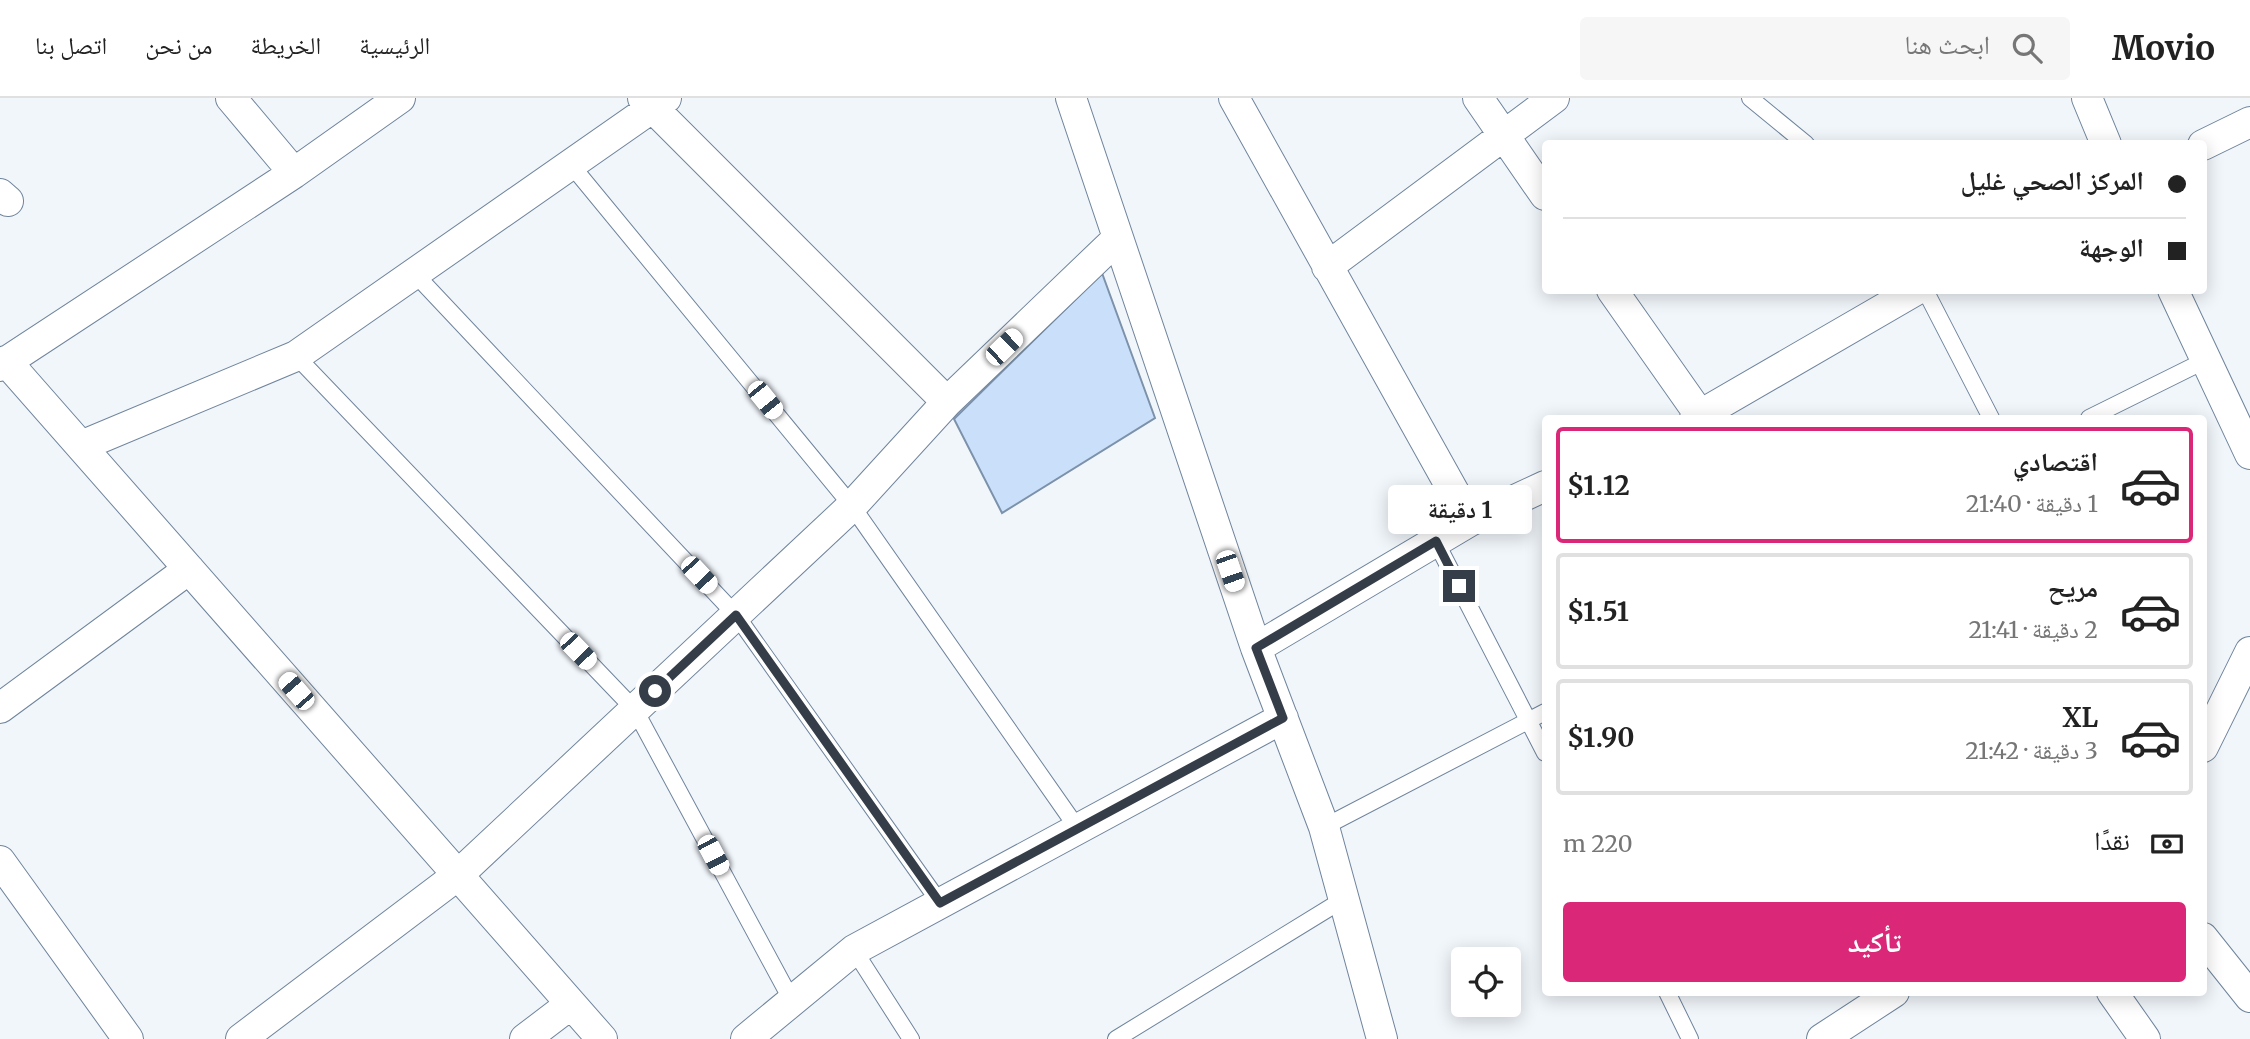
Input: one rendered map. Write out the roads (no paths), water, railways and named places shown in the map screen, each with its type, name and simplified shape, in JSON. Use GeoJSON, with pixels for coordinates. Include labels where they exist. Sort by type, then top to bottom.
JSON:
{"type":"FeatureCollection","features":[{"type":"Feature","properties":{"kind":"street"},"geometry":{"type":"LineString","coordinates":[[231,98],[294,173]]}},
{"type":"Feature","properties":{"kind":"street"},"geometry":{"type":"LineString","coordinates":[[400,98],[294,173],[3,364],[81,446],[602,1039]]}},
{"type":"Feature","properties":{"kind":"street"},"geometry":{"type":"LineString","coordinates":[[1071,98],[1256,648],[1324,827],[1382,1039]]}},
{"type":"Feature","properties":{"kind":"street"},"geometry":{"type":"LineString","coordinates":[[1234,98],[1470,521]]}},
{"type":"Feature","properties":{"kind":"street"},"geometry":{"type":"LineString","coordinates":[[1478,98],[1542,191]]}},
{"type":"Feature","properties":{"kind":"street"},"geometry":{"type":"LineString","coordinates":[[1326,267],[1554,98]]}},
{"type":"Feature","properties":{"kind":"street"},"geometry":{"type":"LineString","coordinates":[[2087,98],[2104,140]]}},
{"type":"Feature","properties":{"kind":"street"},"geometry":{"type":"LineString","coordinates":[[81,446],[296,356],[572,166],[654,101],[947,402]]}},
{"type":"Feature","properties":{"kind":"street"},"geometry":{"type":"LineString","coordinates":[[2207,143],[2250,122]]}},
{"type":"Feature","properties":{"kind":"street"},"geometry":{"type":"LineString","coordinates":[[241,1039],[458,875],[852,506],[947,402],[1117,239]]}},
{"type":"Feature","properties":{"kind":"street"},"geometry":{"type":"LineString","coordinates":[[1615,294],[1698,415]]}},
{"type":"Feature","properties":{"kind":"street"},"geometry":{"type":"LineString","coordinates":[[1702,415],[1909,294]]}},
{"type":"Feature","properties":{"kind":"street"},"geometry":{"type":"LineString","coordinates":[[2175,294],[2250,454]]}},
{"type":"Feature","properties":{"kind":"street"},"geometry":{"type":"LineString","coordinates":[[1256,648],[1470,521],[1542,487]]}},
{"type":"Feature","properties":{"kind":"street"},"geometry":{"type":"LineString","coordinates":[[0,708],[188,569]]}},
{"type":"Feature","properties":{"kind":"street"},"geometry":{"type":"LineString","coordinates":[[2207,739],[2250,652]]}},
{"type":"Feature","properties":{"kind":"street"},"geometry":{"type":"LineString","coordinates":[[746,1039],[854,950],[1283,718]]}},
{"type":"Feature","properties":{"kind":"street"},"geometry":{"type":"LineString","coordinates":[[0,862],[128,1039]]}},
{"type":"Feature","properties":{"kind":"street"},"geometry":{"type":"LineString","coordinates":[[2207,943],[2250,998]]}},
{"type":"Feature","properties":{"kind":"street"},"geometry":{"type":"LineString","coordinates":[[1822,1039],[1888,996]]}},
{"type":"Feature","properties":{"kind":"street"},"geometry":{"type":"LineString","coordinates":[[2115,996],[2145,1039]]}},
{"type":"Feature","properties":{"kind":"street"},"geometry":{"type":"LineString","coordinates":[[525,1039],[571,1004]]}},
{"type":"Feature","properties":{"kind":"lane"},"geometry":{"type":"LineString","coordinates":[[1750,98],[1801,140]]}},
{"type":"Feature","properties":{"kind":"lane"},"geometry":{"type":"LineString","coordinates":[[572,166],[852,506],[1078,829]]}},
{"type":"Feature","properties":{"kind":"lane"},"geometry":{"type":"LineString","coordinates":[[415,274],[736,615],[940,903]]}},
{"type":"Feature","properties":{"kind":"lane"},"geometry":{"type":"LineString","coordinates":[[1927,294],[1989,415]]}},
{"type":"Feature","properties":{"kind":"lane"},"geometry":{"type":"LineString","coordinates":[[296,356],[635,710],[792,1001]]}},
{"type":"Feature","properties":{"kind":"lane"},"geometry":{"type":"LineString","coordinates":[[2095,415],[2206,359]]}},
{"type":"Feature","properties":{"kind":"lane"},"geometry":{"type":"LineString","coordinates":[[1436,541],[1542,747]]}},
{"type":"Feature","properties":{"kind":"lane"},"geometry":{"type":"LineString","coordinates":[[1324,827],[1542,714]]}},
{"type":"Feature","properties":{"kind":"lane"},"geometry":{"type":"LineString","coordinates":[[1116,1039],[1344,899]]}},
{"type":"Feature","properties":{"kind":"lane"},"geometry":{"type":"LineString","coordinates":[[854,950],[912,1039]]}},
{"type":"Feature","properties":{"kind":"lane"},"geometry":{"type":"LineString","coordinates":[[1669,996],[1690,1039]]}}]}
